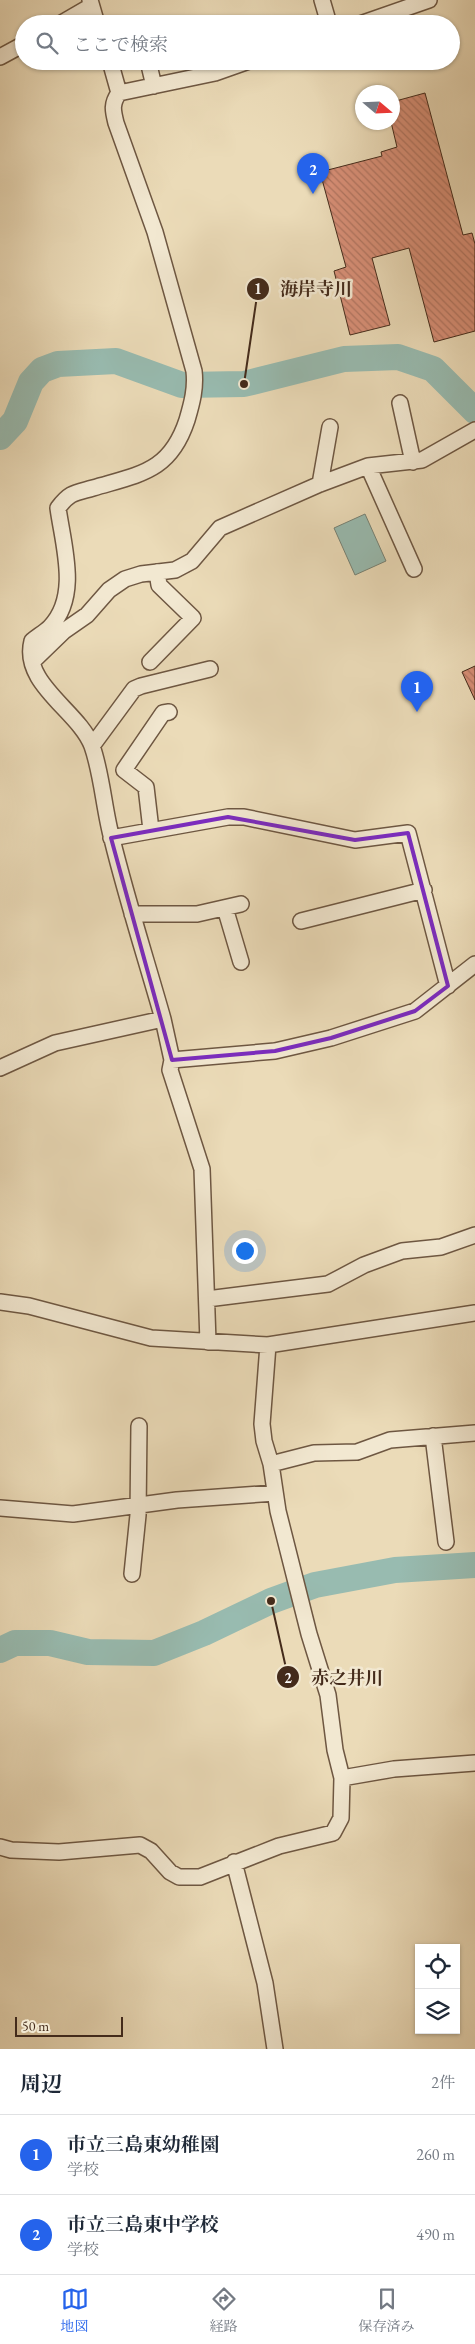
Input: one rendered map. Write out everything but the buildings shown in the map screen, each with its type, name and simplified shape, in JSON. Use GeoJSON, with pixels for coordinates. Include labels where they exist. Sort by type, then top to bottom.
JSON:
{"type":"FeatureCollection","features":[{"type":"Feature","properties":{"kind":"street"},"geometry":{"type":"LineString","coordinates":[[322,0],[326,15]]}},
{"type":"Feature","properties":{"kind":"street"},"geometry":{"type":"LineString","coordinates":[[386,15],[429,0]]}},
{"type":"Feature","properties":{"kind":"street"},"geometry":{"type":"LineString","coordinates":[[73,15],[90,3],[94,15]]}},
{"type":"Feature","properties":{"kind":"street"},"geometry":{"type":"LineString","coordinates":[[0,57],[15,49]]}},
{"type":"Feature","properties":{"kind":"street"},"geometry":{"type":"LineString","coordinates":[[113,70],[119,93]]}},
{"type":"Feature","properties":{"kind":"street"},"geometry":{"type":"LineString","coordinates":[[150,70],[154,86]]}},
{"type":"Feature","properties":{"kind":"street"},"geometry":{"type":"LineString","coordinates":[[208,1342],[202,1169],[170,1070],[172,1060],[163,1019],[111,838],[92,746],[83,729],[41,680],[30,648],[32,641],[50,627],[64,606],[68,585],[58,508],[68,495],[154,468],[166,459],[184,428],[195,385],[155,232],[112,109],[114,100],[119,93],[224,70]]}},
{"type":"Feature","properties":{"kind":"street"},"geometry":{"type":"LineString","coordinates":[[400,403],[412,462]]}},
{"type":"Feature","properties":{"kind":"street"},"geometry":{"type":"LineString","coordinates":[[320,484],[330,427]]}},
{"type":"Feature","properties":{"kind":"street"},"geometry":{"type":"LineString","coordinates":[[33,661],[64,631],[86,615],[109,590],[125,579],[175,570],[192,561],[220,528],[320,484],[368,466],[422,460],[475,430]]}},
{"type":"Feature","properties":{"kind":"street"},"geometry":{"type":"LineString","coordinates":[[368,466],[414,570]]}},
{"type":"Feature","properties":{"kind":"street"},"geometry":{"type":"LineString","coordinates":[[150,662],[193,618],[159,585],[157,572]]}},
{"type":"Feature","properties":{"kind":"street"},"geometry":{"type":"LineString","coordinates":[[92,746],[134,689],[210,669]]}},
{"type":"Feature","properties":{"kind":"street"},"geometry":{"type":"LineString","coordinates":[[150,830],[146,787],[124,770],[163,713],[169,712]]}},
{"type":"Feature","properties":{"kind":"street"},"geometry":{"type":"LineString","coordinates":[[111,838],[228,817],[244,817],[355,840],[408,833],[448,986]]}},
{"type":"Feature","properties":{"kind":"street"},"geometry":{"type":"LineString","coordinates":[[301,921],[424,890]]}},
{"type":"Feature","properties":{"kind":"street"},"geometry":{"type":"LineString","coordinates":[[132,914],[198,914],[241,904]]}},
{"type":"Feature","properties":{"kind":"street"},"geometry":{"type":"LineString","coordinates":[[225,908],[241,962]]}},
{"type":"Feature","properties":{"kind":"street"},"geometry":{"type":"LineString","coordinates":[[172,1060],[275,1051],[330,1038],[415,1011],[475,964]]}},
{"type":"Feature","properties":{"kind":"street"},"geometry":{"type":"LineString","coordinates":[[0,1068],[55,1043],[163,1019]]}},
{"type":"Feature","properties":{"kind":"street"},"geometry":{"type":"LineString","coordinates":[[207,1299],[328,1284],[364,1265],[402,1251],[441,1247],[475,1235]]}},
{"type":"Feature","properties":{"kind":"street"},"geometry":{"type":"LineString","coordinates":[[0,1302],[29,1306],[151,1338],[268,1346],[340,1332],[475,1313]]}},
{"type":"Feature","properties":{"kind":"street"},"geometry":{"type":"LineString","coordinates":[[0,1847],[11,1850],[59,1852],[140,1844],[151,1851],[170,1872],[179,1877],[200,1877],[234,1862],[279,1846],[333,1833],[340,1818],[342,1778],[335,1750],[328,1695],[309,1634],[264,1441],[262,1424],[268,1346]]}},
{"type":"Feature","properties":{"kind":"street"},"geometry":{"type":"LineString","coordinates":[[132,1574],[137,1506],[139,1426]]}},
{"type":"Feature","properties":{"kind":"street"},"geometry":{"type":"LineString","coordinates":[[270,1464],[314,1453],[358,1452],[390,1440],[475,1433]]}},
{"type":"Feature","properties":{"kind":"street"},"geometry":{"type":"LineString","coordinates":[[433,1436],[446,1542]]}},
{"type":"Feature","properties":{"kind":"street"},"geometry":{"type":"LineString","coordinates":[[0,1508],[34,1509],[64,1515],[275,1493]]}},
{"type":"Feature","properties":{"kind":"street"},"geometry":{"type":"LineString","coordinates":[[342,1778],[394,1769],[475,1763]]}},
{"type":"Feature","properties":{"kind":"street"},"geometry":{"type":"LineString","coordinates":[[234,1862],[265,1983],[275,2049]]}},
{"type":"Feature","properties":{"kind":"highlighted area"},"geometry":{"type":"Polygon","coordinates":[[[228,817],[355,840],[408,833],[448,986],[415,1011],[331,1038],[275,1051],[172,1060],[111,838],[228,817]]]}},
{"type":"Feature","properties":{"kind":"water"},"geometry":{"type":"Polygon","coordinates":[[[365,514],[386,561],[355,575],[334,528],[365,514]]]}},
{"type":"Feature","properties":{"kind":"waterway"},"geometry":{"type":"LineString","coordinates":[[0,437],[15,421],[31,382],[42,370],[58,364],[116,361],[182,385],[244,384],[344,359],[398,357],[433,369],[475,411]]}},
{"type":"Feature","properties":{"kind":"waterway"},"geometry":{"type":"LineString","coordinates":[[0,1650],[15,1643],[50,1643],[88,1652],[154,1653],[204,1633],[271,1601],[315,1585],[395,1570],[475,1565]]}},
{"type":"Feature","properties":{"kind":"place","name":"市立三島東中学校"},"geometry":{"type":"Point","coordinates":[313,194]}},
{"type":"Feature","properties":{"kind":"place","name":"海岸寺川"},"geometry":{"type":"Point","coordinates":[244,384]}},
{"type":"Feature","properties":{"kind":"place","name":"市立三島東幼稚園"},"geometry":{"type":"Point","coordinates":[417,712]}},
{"type":"Feature","properties":{"kind":"place","name":"赤之井川"},"geometry":{"type":"Point","coordinates":[271,1601]}}]}
